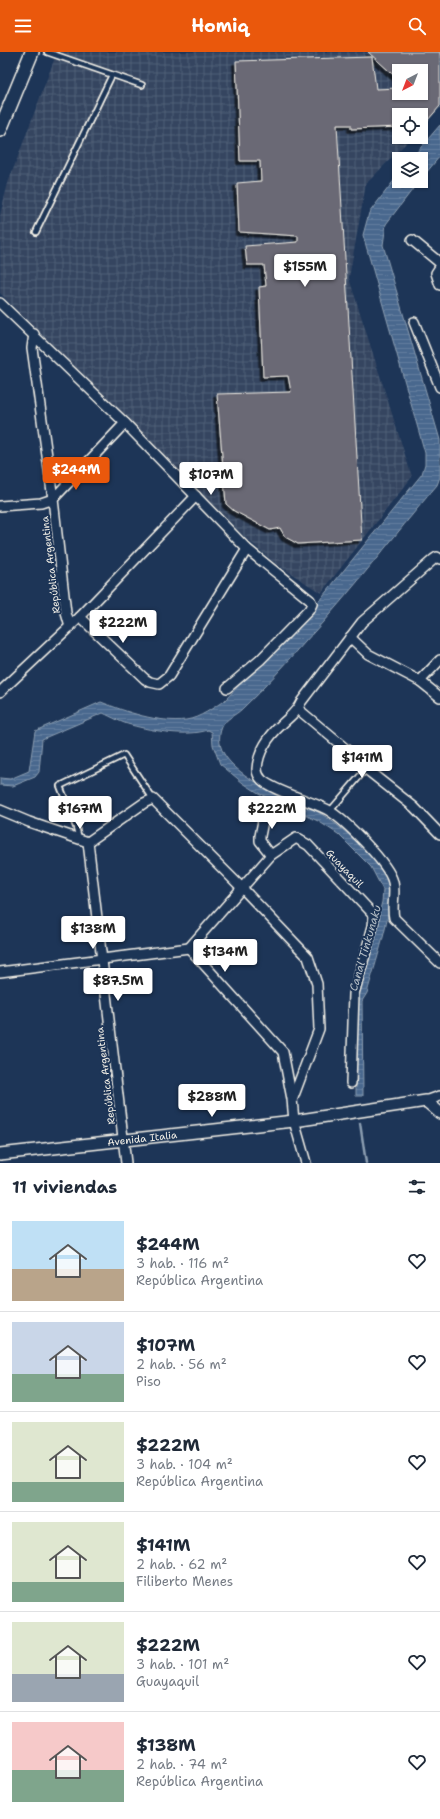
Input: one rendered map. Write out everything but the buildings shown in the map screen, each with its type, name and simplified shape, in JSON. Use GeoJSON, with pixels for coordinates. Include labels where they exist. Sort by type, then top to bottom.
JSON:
{"type":"FeatureCollection","features":[{"type":"Feature","properties":{"kind":"main road"},"geometry":{"type":"LineString","coordinates":[[0,130],[2,116],[32,52]]}},
{"type":"Feature","properties":{"kind":"street"},"geometry":{"type":"LineString","coordinates":[[412,240],[440,263]]}},
{"type":"Feature","properties":{"kind":"street"},"geometry":{"type":"LineString","coordinates":[[440,267],[436,273],[440,285]]}},
{"type":"Feature","properties":{"kind":"street"},"geometry":{"type":"LineString","coordinates":[[0,303],[125,423],[248,549],[306,595],[312,604],[260,660],[227,688]]}},
{"type":"Feature","properties":{"kind":"street"},"geometry":{"type":"LineString","coordinates":[[414,322],[440,387]]}},
{"type":"Feature","properties":{"kind":"street","name":"República Argentina"},"geometry":{"type":"LineString","coordinates":[[34,334],[32,348],[53,499],[66,613],[70,627]]}},
{"type":"Feature","properties":{"kind":"street"},"geometry":{"type":"LineString","coordinates":[[0,506],[41,503],[53,499],[125,423]]}},
{"type":"Feature","properties":{"kind":"street"},"geometry":{"type":"LineString","coordinates":[[0,692],[80,617],[196,496]]}},
{"type":"Feature","properties":{"kind":"street"},"geometry":{"type":"LineString","coordinates":[[80,617],[145,679],[159,684],[169,676],[248,549]]}},
{"type":"Feature","properties":{"kind":"street"},"geometry":{"type":"LineString","coordinates":[[439,558],[362,622],[301,702],[298,709],[280,725],[267,742],[259,759],[257,774],[262,781],[330,811],[378,857],[390,873],[394,887],[394,918],[440,963]]}},
{"type":"Feature","properties":{"kind":"street"},"geometry":{"type":"LineString","coordinates":[[350,637],[375,658],[420,681],[440,697]]}},
{"type":"Feature","properties":{"kind":"street"},"geometry":{"type":"LineString","coordinates":[[420,681],[440,660]]}},
{"type":"Feature","properties":{"kind":"street"},"geometry":{"type":"LineString","coordinates":[[298,709],[347,750],[366,769],[414,807],[440,834]]}},
{"type":"Feature","properties":{"kind":"street"},"geometry":{"type":"LineString","coordinates":[[0,810],[84,841],[144,803],[153,799],[299,946],[308,957],[314,971],[316,984],[319,1029],[292,1099]]}},
{"type":"Feature","properties":{"kind":"street"},"geometry":{"type":"LineString","coordinates":[[0,972],[188,948],[271,855],[260,841],[266,806]]}},
{"type":"Feature","properties":{"kind":"street","name":"Guayaquil"},"geometry":{"type":"LineString","coordinates":[[271,855],[296,838],[308,845],[374,915],[373,926],[354,994],[351,1083]]}},
{"type":"Feature","properties":{"kind":"street","name":"República Argentina"},"geometry":{"type":"LineString","coordinates":[[84,841],[102,960],[126,1163]]}},
{"type":"Feature","properties":{"kind":"street"},"geometry":{"type":"LineString","coordinates":[[188,948],[283,1052],[292,1099],[294,1121],[306,1163]]}},
{"type":"Feature","properties":{"kind":"street"},"geometry":{"type":"LineString","coordinates":[[426,1100],[440,1096]]}},
{"type":"Feature","properties":{"kind":"street"},"geometry":{"type":"LineString","coordinates":[[426,1100],[440,1113]]}},
{"type":"Feature","properties":{"kind":"street","name":"Avenida Italia"},"geometry":{"type":"LineString","coordinates":[[0,1154],[294,1121],[426,1100]]}},
{"type":"Feature","properties":{"kind":"lane"},"geometry":{"type":"LineString","coordinates":[[47,52],[142,85]]}},
{"type":"Feature","properties":{"kind":"lane"},"geometry":{"type":"LineString","coordinates":[[36,232],[112,75]]}},
{"type":"Feature","properties":{"kind":"lane"},"geometry":{"type":"LineString","coordinates":[[84,841],[76,827],[60,786],[124,755],[153,799]]}},
{"type":"Feature","properties":{"kind":"lane"},"geometry":{"type":"LineString","coordinates":[[330,811],[366,769]]}},
{"type":"Feature","properties":{"kind":"shaded area"},"geometry":{"type":"Polygon","coordinates":[[[57,52],[440,52],[440,108],[428,121],[428,108],[392,108],[392,144],[405,144],[397,152],[392,152],[392,157],[366,184],[349,278],[412,477],[321,593],[275,563],[247,539],[0,293],[0,215],[8,183],[57,52]]]}},
{"type":"Feature","properties":{"kind":"shaded area"},"geometry":{"type":"Polygon","coordinates":[[[440,125],[440,156],[428,171],[428,152],[417,152],[424,144],[428,144],[428,139],[440,125]]]}},
{"type":"Feature","properties":{"kind":"shaded area"},"geometry":{"type":"Polygon","coordinates":[[[392,183],[392,188],[414,188],[386,224],[383,245],[440,440],[440,477],[437,485],[322,623],[258,693],[240,711],[223,724],[220,742],[226,756],[237,769],[271,790],[326,817],[360,845],[371,856],[387,877],[390,886],[390,896],[386,924],[367,993],[362,1001],[363,1096],[356,1096],[356,999],[382,902],[383,890],[371,867],[338,834],[318,821],[260,794],[243,783],[220,764],[213,745],[212,732],[208,730],[190,733],[159,731],[128,724],[103,713],[42,739],[39,772],[35,777],[13,786],[0,785],[0,778],[10,779],[29,771],[35,731],[101,702],[142,716],[164,720],[186,720],[206,712],[225,700],[314,607],[422,474],[425,464],[425,453],[363,235],[369,213],[392,183]]]}},
{"type":"Feature","properties":{"kind":"waterway","name":"Canal Tinkunaku"},"geometry":{"type":"LineString","coordinates":[[360,1123],[366,1163]]}}]}
